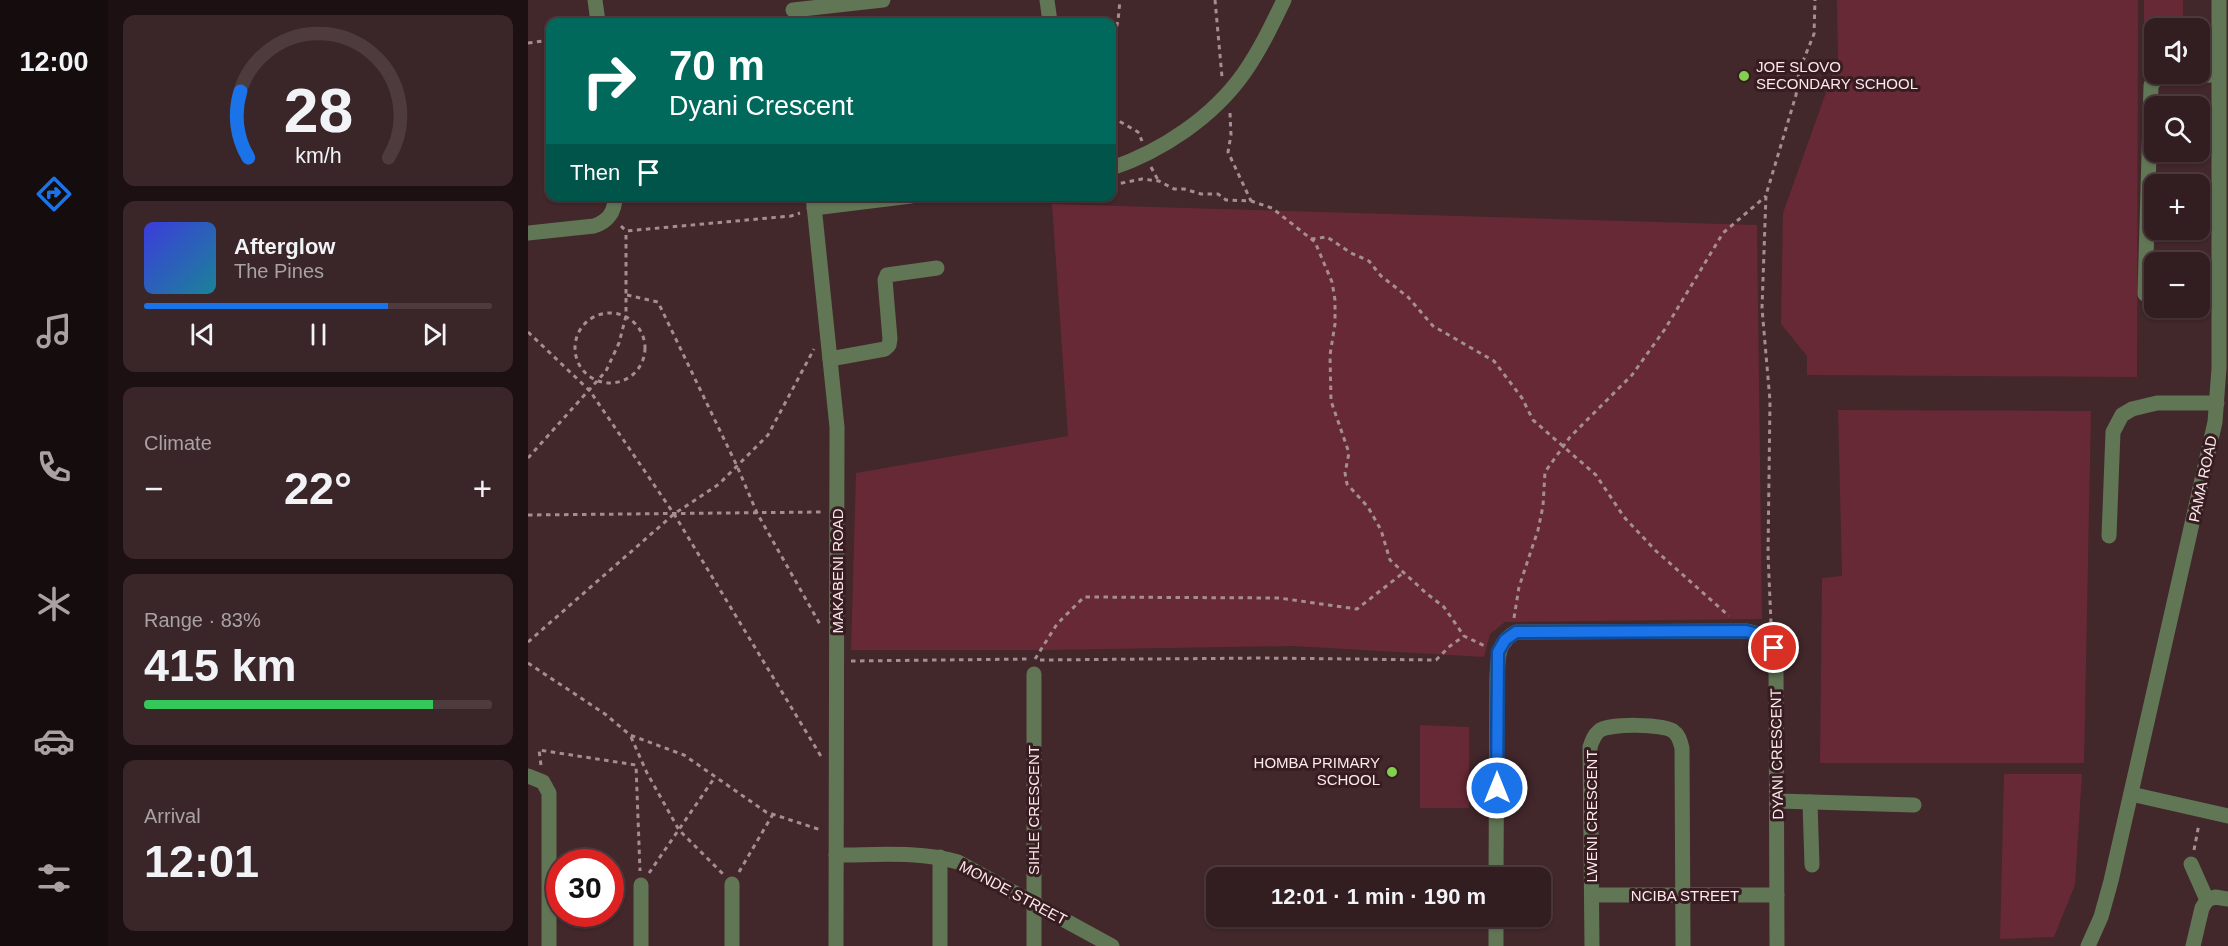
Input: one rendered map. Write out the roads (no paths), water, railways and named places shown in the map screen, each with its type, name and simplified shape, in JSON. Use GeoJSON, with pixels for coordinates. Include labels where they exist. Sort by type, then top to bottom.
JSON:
{"type":"FeatureCollection","features":[{"type":"Feature","properties":{"kind":"street"},"geometry":{"type":"LineString","coordinates":[[595,0],[597,18]]}},
{"type":"Feature","properties":{"kind":"street"},"geometry":{"type":"LineString","coordinates":[[794,11],[883,0]]}},
{"type":"Feature","properties":{"kind":"street"},"geometry":{"type":"LineString","coordinates":[[1047,0],[1049,18]]}},
{"type":"Feature","properties":{"kind":"street"},"geometry":{"type":"LineString","coordinates":[[1116,166],[1172,139],[1201,118],[1227,94],[1263,43],[1284,0]]}},
{"type":"Feature","properties":{"kind":"street","name":"PAMA ROAD"},"geometry":{"type":"LineString","coordinates":[[2088,946],[2101,917],[2111,881],[2209,454],[2217,403],[2223,322],[2218,0]]}},
{"type":"Feature","properties":{"kind":"street"},"geometry":{"type":"LineString","coordinates":[[2146,252],[2151,85],[2159,76],[2218,75]]}},
{"type":"Feature","properties":{"kind":"street"},"geometry":{"type":"LineString","coordinates":[[528,233],[594,226],[611,216],[615,201]]}},
{"type":"Feature","properties":{"kind":"street"},"geometry":{"type":"LineString","coordinates":[[813,202],[829,201]]}},
{"type":"Feature","properties":{"kind":"street","name":"MAKABENI ROAD"},"geometry":{"type":"LineString","coordinates":[[813,202],[837,427],[836,946]]}},
{"type":"Feature","properties":{"kind":"street"},"geometry":{"type":"LineString","coordinates":[[830,359],[885,349],[890,339],[886,275],[937,268]]}},
{"type":"Feature","properties":{"kind":"street"},"geometry":{"type":"LineString","coordinates":[[2109,536],[2113,432],[2122,415],[2132,409],[2157,403],[2217,403]]}},
{"type":"Feature","properties":{"kind":"street","name":"DYANI CRESCENT"},"geometry":{"type":"LineString","coordinates":[[1496,867],[1498,652],[1505,640],[1516,632],[1746,631],[1759,634],[1768,639],[1774,648],[1776,659],[1777,946]]}},
{"type":"Feature","properties":{"kind":"street","name":"SIHLE CRESCENT"},"geometry":{"type":"LineString","coordinates":[[1034,667],[1034,946]]}},
{"type":"Feature","properties":{"kind":"street","name":"LWENI CRESCENT"},"geometry":{"type":"LineString","coordinates":[[1592,946],[1590,747],[1592,739],[1599,731],[1607,727],[1656,726],[1674,731],[1682,747],[1683,946]]}},
{"type":"Feature","properties":{"kind":"street"},"geometry":{"type":"LineString","coordinates":[[528,776],[543,782],[549,793],[549,946]]}},
{"type":"Feature","properties":{"kind":"street"},"geometry":{"type":"LineString","coordinates":[[2131,794],[2228,816]]}},
{"type":"Feature","properties":{"kind":"street"},"geometry":{"type":"LineString","coordinates":[[1778,801],[1914,805]]}},
{"type":"Feature","properties":{"kind":"street"},"geometry":{"type":"LineString","coordinates":[[1810,802],[1812,865]]}},
{"type":"Feature","properties":{"kind":"street","name":"MONDE STREET"},"geometry":{"type":"LineString","coordinates":[[836,855],[922,855],[958,862],[1112,946]]}},
{"type":"Feature","properties":{"kind":"street"},"geometry":{"type":"LineString","coordinates":[[940,857],[940,946]]}},
{"type":"Feature","properties":{"kind":"street"},"geometry":{"type":"LineString","coordinates":[[2191,864],[2207,900]]}},
{"type":"Feature","properties":{"kind":"street"},"geometry":{"type":"LineString","coordinates":[[732,884],[732,946]]}},
{"type":"Feature","properties":{"kind":"street"},"geometry":{"type":"LineString","coordinates":[[640,946],[641,885]]}},
{"type":"Feature","properties":{"kind":"street","name":"NCIBA STREET"},"geometry":{"type":"LineString","coordinates":[[1593,895],[1778,895]]}},
{"type":"Feature","properties":{"kind":"street"},"geometry":{"type":"LineString","coordinates":[[2193,946],[2202,908],[2207,900],[2215,897],[2228,899]]}},
{"type":"Feature","properties":{"kind":"street"},"geometry":{"type":"LineString","coordinates":[[1496,927],[1496,946]]}},
{"type":"Feature","properties":{"kind":"place","name":"JOE SLOVO SECONDARY SCHOOL"},"geometry":{"type":"Point","coordinates":[1744,76]}},
{"type":"Feature","properties":{"kind":"place","name":"HOMBA PRIMARY SCHOOL"},"geometry":{"type":"Point","coordinates":[1392,772]}}]}
